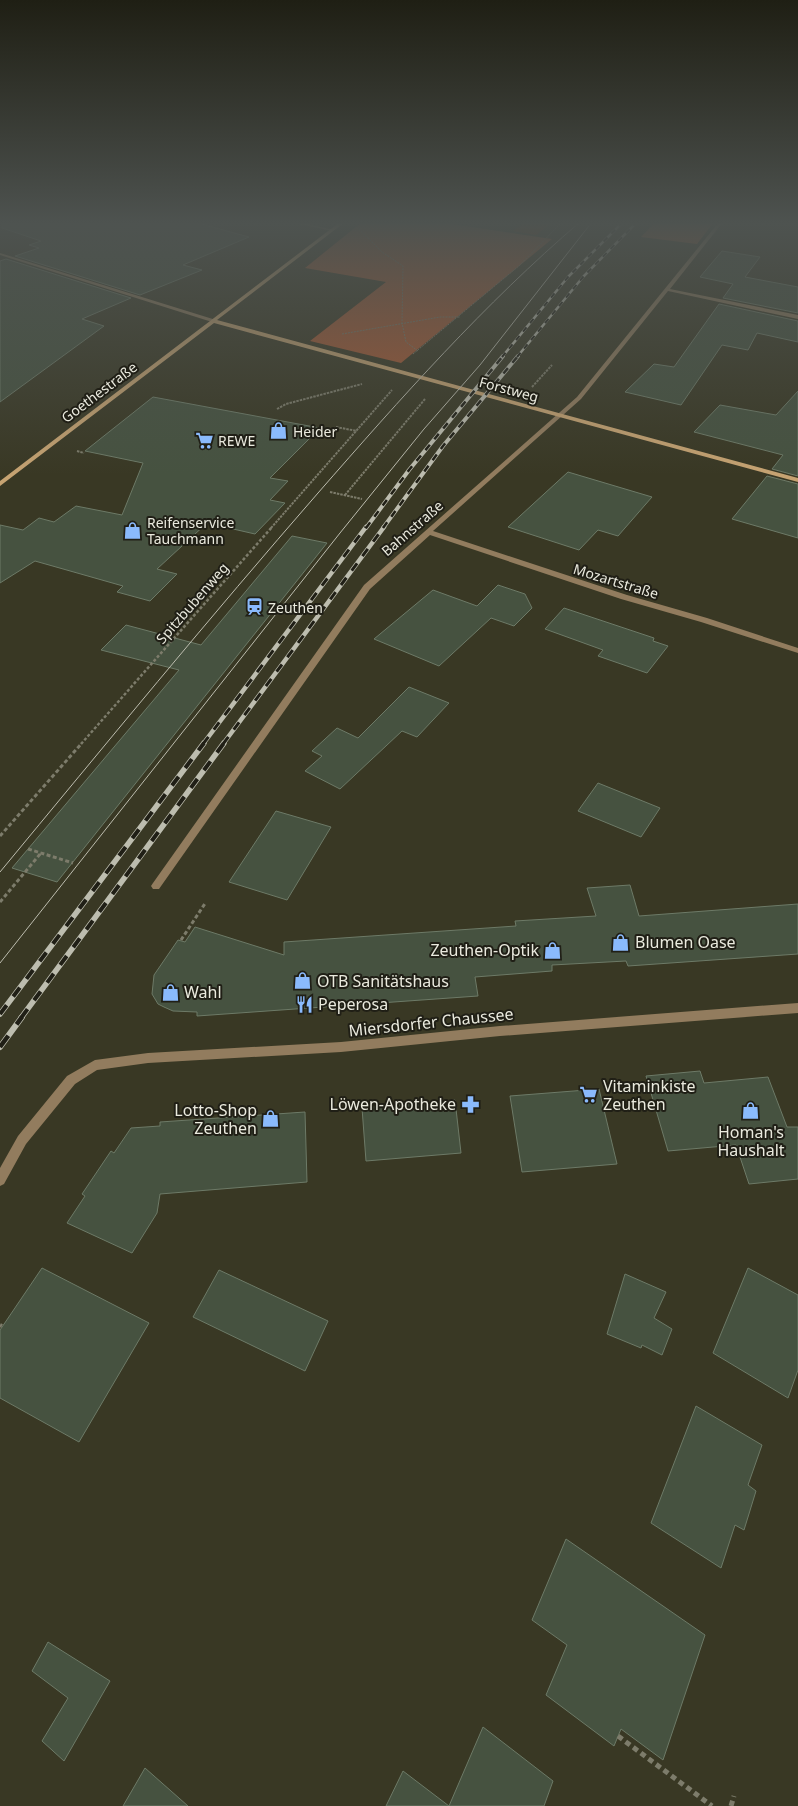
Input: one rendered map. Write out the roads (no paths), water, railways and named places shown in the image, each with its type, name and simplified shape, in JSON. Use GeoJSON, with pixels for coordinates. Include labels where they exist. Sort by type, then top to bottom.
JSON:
{"type":"FeatureCollection","features":[{"type":"Feature","properties":{"kind":"main road","name":"Goethestraße"},"geometry":{"type":"LineString","coordinates":[[0,484],[233,306]]}},
{"type":"Feature","properties":{"kind":"main road","name":"Forstweg"},"geometry":{"type":"LineString","coordinates":[[214,321],[798,480]]}},
{"type":"Feature","properties":{"kind":"street"},"geometry":{"type":"LineString","coordinates":[[167,306],[214,321]]}},
{"type":"Feature","properties":{"kind":"street","name":"Bahnstraße"},"geometry":{"type":"LineString","coordinates":[[156,886],[366,587],[579,398],[655,306]]}},
{"type":"Feature","properties":{"kind":"street"},"geometry":{"type":"LineString","coordinates":[[746,306],[798,317]]}},
{"type":"Feature","properties":{"kind":"street","name":"Mozartstraße"},"geometry":{"type":"LineString","coordinates":[[428,532],[624,597],[704,620],[798,651]]}},
{"type":"Feature","properties":{"kind":"street","name":"Miersdorfer Chaussee"},"geometry":{"type":"LineString","coordinates":[[0,1180],[22,1140],[71,1080],[95,1065],[148,1058],[341,1047],[500,1031],[798,1008]]}},
{"type":"Feature","properties":{"kind":"tram line"},"geometry":{"type":"LineString","coordinates":[[0,872],[158,681],[318,493],[380,422],[490,306]]}},
{"type":"Feature","properties":{"kind":"tram line"},"geometry":{"type":"LineString","coordinates":[[0,963],[340,533],[424,429],[480,365],[526,306]]}},
{"type":"Feature","properties":{"kind":"railway"},"geometry":{"type":"LineString","coordinates":[[502,357],[544,306]]}},
{"type":"Feature","properties":{"kind":"railway"},"geometry":{"type":"LineString","coordinates":[[517,357],[559,306]]}},
{"type":"Feature","properties":{"kind":"railway"},"geometry":{"type":"LineString","coordinates":[[366,528],[409,470],[503,356]]}},
{"type":"Feature","properties":{"kind":"railway"},"geometry":{"type":"LineString","coordinates":[[383,528],[443,446],[518,356]]}},
{"type":"Feature","properties":{"kind":"railway"},"geometry":{"type":"LineString","coordinates":[[203,744],[366,527]]}},
{"type":"Feature","properties":{"kind":"railway"},"geometry":{"type":"LineString","coordinates":[[223,744],[384,527]]}},
{"type":"Feature","properties":{"kind":"railway"},"geometry":{"type":"LineString","coordinates":[[0,1014],[204,743]]}},
{"type":"Feature","properties":{"kind":"railway"},"geometry":{"type":"LineString","coordinates":[[21,1018],[224,743]]}},
{"type":"Feature","properties":{"kind":"railway"},"geometry":{"type":"LineString","coordinates":[[0,1047],[22,1017]]}},
{"type":"Feature","properties":{"kind":"place","name":"Heider"},"geometry":{"type":"Point","coordinates":[279,431]}},
{"type":"Feature","properties":{"kind":"place","name":"REWE"},"geometry":{"type":"Point","coordinates":[204,440]}},
{"type":"Feature","properties":{"kind":"place","name":"Reifenservice Tauchmann"},"geometry":{"type":"Point","coordinates":[133,530]}},
{"type":"Feature","properties":{"kind":"place","name":"Zeuthen"},"geometry":{"type":"Point","coordinates":[254,607]}},
{"type":"Feature","properties":{"kind":"place","name":"Blumen Oase"},"geometry":{"type":"Point","coordinates":[621,942]}},
{"type":"Feature","properties":{"kind":"place","name":"Zeuthen-Optik"},"geometry":{"type":"Point","coordinates":[553,950]}},
{"type":"Feature","properties":{"kind":"place","name":"OTB Sanitätshaus"},"geometry":{"type":"Point","coordinates":[303,981]}},
{"type":"Feature","properties":{"kind":"place","name":"Wahl"},"geometry":{"type":"Point","coordinates":[170,992]}},
{"type":"Feature","properties":{"kind":"place","name":"Peperosa"},"geometry":{"type":"Point","coordinates":[304,1004]}},
{"type":"Feature","properties":{"kind":"place","name":"Vitaminkiste Zeuthen"},"geometry":{"type":"Point","coordinates":[589,1095]}},
{"type":"Feature","properties":{"kind":"place","name":"Löwen-Apotheke"},"geometry":{"type":"Point","coordinates":[470,1104]}},
{"type":"Feature","properties":{"kind":"place","name":"Homan's Haushalt"},"geometry":{"type":"Point","coordinates":[751,1111]}},
{"type":"Feature","properties":{"kind":"place","name":"Lotto-Shop Zeuthen"},"geometry":{"type":"Point","coordinates":[271,1119]}}]}
